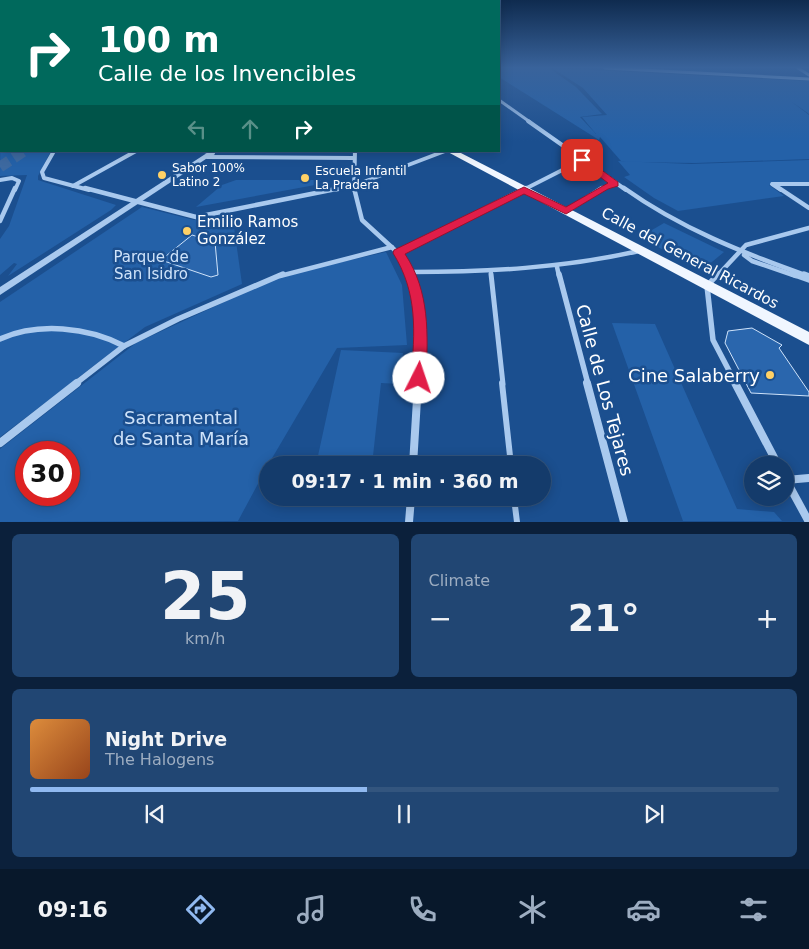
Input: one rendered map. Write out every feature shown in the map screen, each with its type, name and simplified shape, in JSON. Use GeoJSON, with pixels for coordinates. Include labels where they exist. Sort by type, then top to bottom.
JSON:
{"type":"FeatureCollection","features":[{"type":"Feature","properties":{"kind":"main road","name":"Calle del General Ricardos"},"geometry":{"type":"LineString","coordinates":[[452,152],[809,338]]}},
{"type":"Feature","properties":{"kind":"street"},"geometry":{"type":"LineString","coordinates":[[500,102],[614,184],[653,209],[740,252],[809,276]]}},
{"type":"Feature","properties":{"kind":"street"},"geometry":{"type":"LineString","coordinates":[[53,152],[42,172],[44,178],[196,217],[353,186],[442,152]]}},
{"type":"Feature","properties":{"kind":"street"},"geometry":{"type":"LineString","coordinates":[[73,186],[134,152]]}},
{"type":"Feature","properties":{"kind":"street"},"geometry":{"type":"LineString","coordinates":[[287,157],[293,152]]}},
{"type":"Feature","properties":{"kind":"street"},"geometry":{"type":"LineString","coordinates":[[355,152],[353,186],[362,220],[398,253],[411,272],[422,325],[414,456]]}},
{"type":"Feature","properties":{"kind":"street"},"geometry":{"type":"LineString","coordinates":[[0,292],[210,153],[353,158]]}},
{"type":"Feature","properties":{"kind":"street"},"geometry":{"type":"LineString","coordinates":[[398,253],[582,160]]}},
{"type":"Feature","properties":{"kind":"street"},"geometry":{"type":"LineString","coordinates":[[0,221],[19,181],[15,179],[1,180]]}},
{"type":"Feature","properties":{"kind":"street"},"geometry":{"type":"LineString","coordinates":[[566,212],[604,188],[614,184]]}},
{"type":"Feature","properties":{"kind":"street"},"geometry":{"type":"LineString","coordinates":[[809,184],[772,184],[809,208]]}},
{"type":"Feature","properties":{"kind":"street"},"geometry":{"type":"LineString","coordinates":[[773,456],[713,340],[707,286],[746,245],[809,228]]}},
{"type":"Feature","properties":{"kind":"street"},"geometry":{"type":"LineString","coordinates":[[0,443],[124,346],[178,319],[288,272],[392,247]]}},
{"type":"Feature","properties":{"kind":"street"},"geometry":{"type":"LineString","coordinates":[[411,272],[491,273],[557,267],[606,259],[639,251]]}},
{"type":"Feature","properties":{"kind":"street"},"geometry":{"type":"LineString","coordinates":[[740,252],[752,261],[809,280]]}},
{"type":"Feature","properties":{"kind":"street","name":"Calle de Los Tejares"},"geometry":{"type":"LineString","coordinates":[[557,267],[624,522]]}},
{"type":"Feature","properties":{"kind":"street"},"geometry":{"type":"LineString","coordinates":[[491,273],[510,456]]}},
{"type":"Feature","properties":{"kind":"street"},"geometry":{"type":"LineString","coordinates":[[0,340],[22,331],[37,329],[112,339],[124,346]]}},
{"type":"Feature","properties":{"kind":"street"},"geometry":{"type":"LineString","coordinates":[[794,479],[809,478]]}},
{"type":"Feature","properties":{"kind":"street"},"geometry":{"type":"LineString","coordinates":[[794,495],[809,522]]}},
{"type":"Feature","properties":{"kind":"street"},"geometry":{"type":"LineString","coordinates":[[409,522],[410,506]]}},
{"type":"Feature","properties":{"kind":"street"},"geometry":{"type":"LineString","coordinates":[[515,506],[517,522]]}},
{"type":"Feature","properties":{"kind":"green space"},"geometry":{"type":"Polygon","coordinates":[[[523,92],[581,92],[602,114],[580,117],[596,134],[582,117],[607,115],[587,92],[809,92],[809,114],[792,102],[809,115],[809,159],[695,163],[626,162],[621,161],[600,137],[599,140],[523,92]]]}},
{"type":"Feature","properties":{"kind":"green space","name":"Parque de San Isidro"},"geometry":{"type":"Polygon","coordinates":[[[0,152],[50,152],[38,176],[38,180],[116,205],[8,276],[17,264],[14,263],[0,275],[0,239],[9,226],[27,175],[0,176],[0,152]]]}},
{"type":"Feature","properties":{"kind":"green space"},"geometry":{"type":"Polygon","coordinates":[[[809,160],[809,184],[769,185],[784,196],[678,211],[654,198],[624,177],[630,175],[618,161],[691,164],[809,160]]]}},
{"type":"Feature","properties":{"kind":"green space"},"geometry":{"type":"Polygon","coordinates":[[[236,180],[321,180],[315,185],[196,207],[222,185],[236,180]]]}},
{"type":"Feature","properties":{"kind":"green space","name":"Parque de San Isidro"},"geometry":{"type":"Polygon","coordinates":[[[142,207],[194,220],[232,213],[242,284],[145,327],[0,437],[0,302],[142,207]]]}},
{"type":"Feature","properties":{"kind":"green space"},"geometry":{"type":"Polygon","coordinates":[[[664,223],[724,252],[701,271],[640,237],[664,223]]]}},
{"type":"Feature","properties":{"kind":"green space","name":"Sacramental de Santa María"},"geometry":{"type":"Polygon","coordinates":[[[386,252],[402,285],[407,345],[337,348],[273,456],[259,456],[259,482],[238,521],[0,522],[0,449],[136,343],[280,276],[386,252]]]}},
{"type":"Feature","properties":{"kind":"green space"},"geometry":{"type":"Polygon","coordinates":[[[612,323],[655,324],[737,509],[774,512],[782,521],[683,521],[612,323]]]}},
{"type":"Feature","properties":{"kind":"green space"},"geometry":{"type":"Polygon","coordinates":[[[341,350],[403,353],[400,384],[381,383],[373,456],[318,456],[341,350]]]}},
{"type":"Feature","properties":{"kind":"building"},"geometry":{"type":"Polygon","coordinates":[[[192,235],[215,242],[218,275],[211,277],[161,260],[192,235]]]}},
{"type":"Feature","properties":{"kind":"building","name":"Cine Salaberry"},"geometry":{"type":"Polygon","coordinates":[[[752,328],[782,345],[779,348],[809,392],[809,396],[751,393],[725,343],[728,331],[752,328]]]}},
{"type":"Feature","properties":{"kind":"tunnel"},"geometry":{"type":"LineString","coordinates":[[0,167],[22,152]]}},
{"type":"Feature","properties":{"kind":"place","name":"Sabor 100% Latino 2"},"geometry":{"type":"Point","coordinates":[162,175]}},
{"type":"Feature","properties":{"kind":"place","name":"Escuela Infantil La Pradera"},"geometry":{"type":"Point","coordinates":[305,178]}},
{"type":"Feature","properties":{"kind":"place","name":"Emilio Ramos González"},"geometry":{"type":"Point","coordinates":[187,231]}},
{"type":"Feature","properties":{"kind":"place","name":"Cine Salaberry"},"geometry":{"type":"Point","coordinates":[770,375]}},
{"type":"Feature","properties":{"kind":"route"},"geometry":{"type":"LineString","coordinates":[[419,378],[422,325],[411,272],[398,253],[524,190],[566,212],[604,188],[614,184],[582,160]]}}]}
